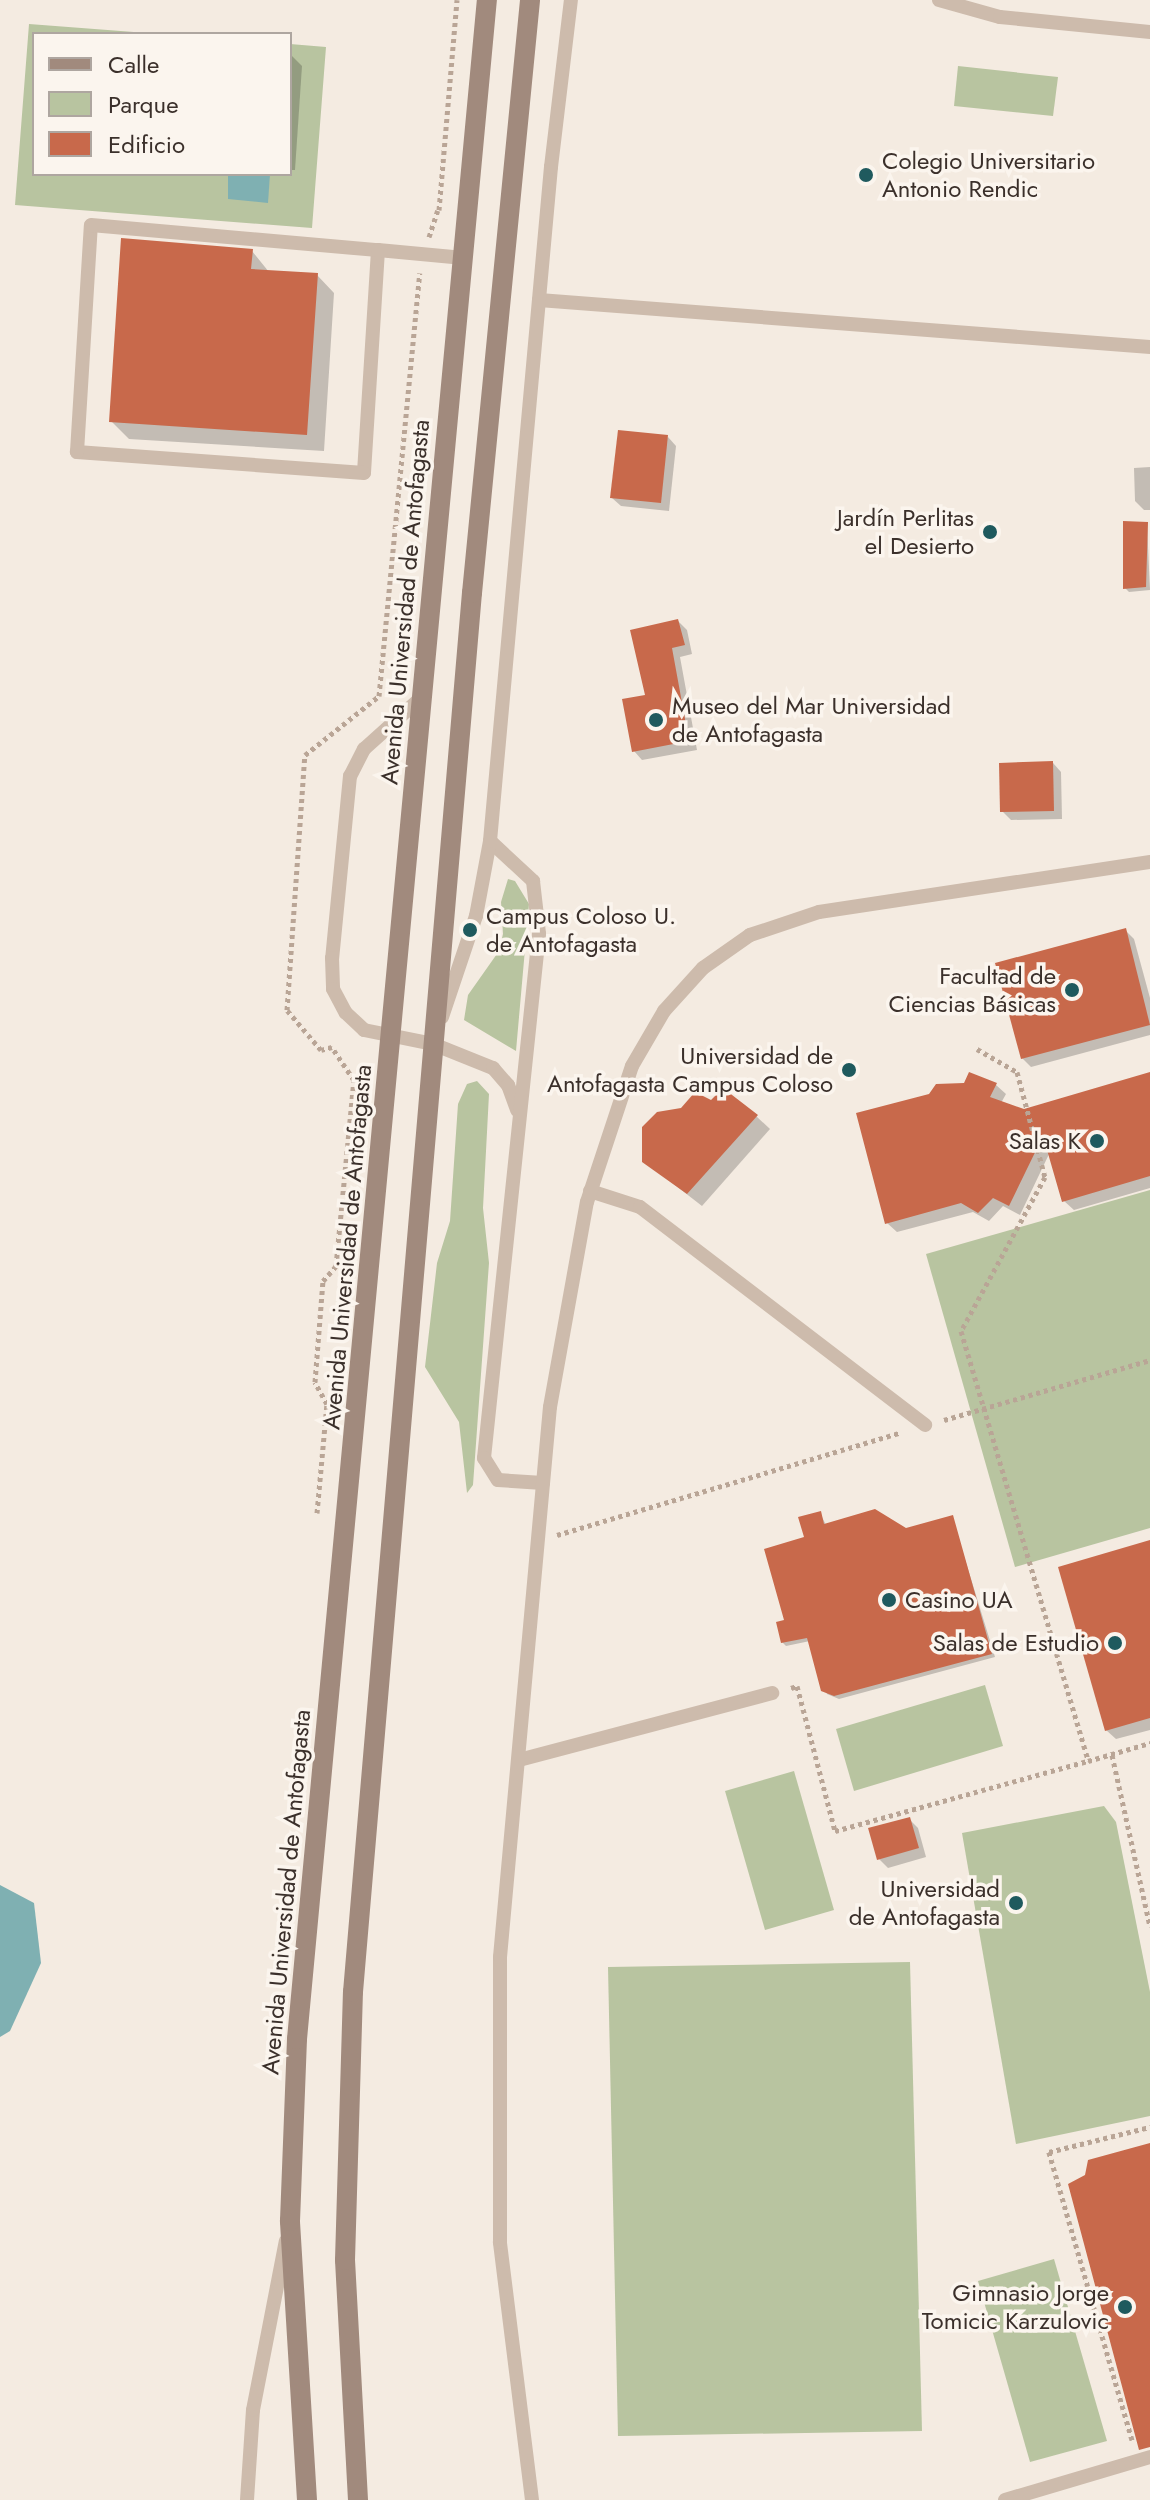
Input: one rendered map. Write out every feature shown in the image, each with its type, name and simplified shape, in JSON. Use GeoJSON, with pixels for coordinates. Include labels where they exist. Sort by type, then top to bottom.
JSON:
{"type":"FeatureCollection","features":[{"type":"Feature","properties":{"kind":"main road","name":"Avenida Universidad de Antofagasta"},"geometry":{"type":"LineString","coordinates":[[307,2500],[290,2221],[308,1901],[350,1515],[487,0]]}},
{"type":"Feature","properties":{"kind":"main road"},"geometry":{"type":"LineString","coordinates":[[358,2500],[345,2260],[349,2055],[433,1044],[530,0]]}},
{"type":"Feature","properties":{"kind":"lane"},"geometry":{"type":"LineString","coordinates":[[433,1044],[472,928],[490,841],[539,300],[571,0]]}},
{"type":"Feature","properties":{"kind":"lane"},"geometry":{"type":"LineString","coordinates":[[939,0],[1000,17],[1150,32]]}},
{"type":"Feature","properties":{"kind":"lane"},"geometry":{"type":"LineString","coordinates":[[378,250],[364,473],[77,452],[91,225],[378,250],[464,258]]}},
{"type":"Feature","properties":{"kind":"lane"},"geometry":{"type":"LineString","coordinates":[[539,300],[1150,347]]}},
{"type":"Feature","properties":{"kind":"lane"},"geometry":{"type":"LineString","coordinates":[[422,697],[364,749],[350,776],[332,958],[333,989],[346,1013],[364,1030],[392,1039],[433,1044],[493,1068],[508,1085],[517,1111]]}},
{"type":"Feature","properties":{"kind":"lane"},"geometry":{"type":"LineString","coordinates":[[490,841],[537,892],[539,934],[528,1075],[517,1111],[484,1458],[498,1480],[543,1483]]}},
{"type":"Feature","properties":{"kind":"lane"},"geometry":{"type":"LineString","coordinates":[[532,2500],[500,2242],[500,1957],[550,1407],[590,1191],[632,1066],[664,1011],[703,968],[750,935],[819,912],[1150,862]]}},
{"type":"Feature","properties":{"kind":"lane"},"geometry":{"type":"LineString","coordinates":[[590,1191],[640,1207],[925,1425]]}},
{"type":"Feature","properties":{"kind":"lane"},"geometry":{"type":"LineString","coordinates":[[519,1760],[772,1693]]}},
{"type":"Feature","properties":{"kind":"lane"},"geometry":{"type":"LineString","coordinates":[[247,2500],[253,2410],[290,2221]]}},
{"type":"Feature","properties":{"kind":"lane"},"geometry":{"type":"LineString","coordinates":[[1005,2500],[1144,2459]]}},
{"type":"Feature","properties":{"kind":"path"},"geometry":{"type":"LineString","coordinates":[[457,0],[438,210],[468,209]]}},
{"type":"Feature","properties":{"kind":"path"},"geometry":{"type":"LineString","coordinates":[[977,1049],[1017,1072],[1045,1177],[961,1331],[981,1409],[1088,1761]]}},
{"type":"Feature","properties":{"kind":"path"},"geometry":{"type":"LineString","coordinates":[[536,1541],[1150,1360]]}},
{"type":"Feature","properties":{"kind":"path"},"geometry":{"type":"LineString","coordinates":[[772,1693],[797,1686],[835,1831],[1150,1743]]}},
{"type":"Feature","properties":{"kind":"path"},"geometry":{"type":"LineString","coordinates":[[1112,1755],[1150,1927]]}},
{"type":"Feature","properties":{"kind":"path"},"geometry":{"type":"LineString","coordinates":[[1144,2459],[1049,2152],[1150,2127]]}},
{"type":"Feature","properties":{"kind":"green space"},"geometry":{"type":"Polygon","coordinates":[[[29,24],[134,32],[32,32],[32,176],[292,176],[292,44],[326,47],[312,228],[15,205],[29,24]]]}},
{"type":"Feature","properties":{"kind":"green space"},"geometry":{"type":"Polygon","coordinates":[[[958,66],[1058,77],[1053,116],[954,106],[958,66]]]}},
{"type":"Feature","properties":{"kind":"green space"},"geometry":{"type":"Polygon","coordinates":[[[508,879],[515,881],[529,904],[516,1051],[464,1020],[468,995],[499,951],[503,934],[501,902],[508,879]]]}},
{"type":"Feature","properties":{"kind":"green space"},"geometry":{"type":"Polygon","coordinates":[[[477,1081],[489,1094],[483,1208],[489,1263],[473,1485],[467,1493],[459,1422],[425,1367],[437,1263],[450,1221],[458,1104],[467,1084],[477,1081]]]}},
{"type":"Feature","properties":{"kind":"green space"},"geometry":{"type":"Polygon","coordinates":[[[1150,1190],[1150,1528],[1015,1567],[926,1254],[1150,1190]]]}},
{"type":"Feature","properties":{"kind":"green space"},"geometry":{"type":"Polygon","coordinates":[[[985,1685],[1003,1746],[854,1791],[836,1729],[985,1685]]]}},
{"type":"Feature","properties":{"kind":"green space"},"geometry":{"type":"Polygon","coordinates":[[[794,1771],[834,1910],[765,1930],[725,1791],[794,1771]]]}},
{"type":"Feature","properties":{"kind":"green space"},"geometry":{"type":"Polygon","coordinates":[[[1104,1806],[1116,1822],[1150,1992],[1150,2116],[1016,2144],[962,1833],[1104,1806]]]}},
{"type":"Feature","properties":{"kind":"green space"},"geometry":{"type":"Polygon","coordinates":[[[910,1962],[922,2431],[618,2436],[608,1967],[910,1962]]]}},
{"type":"Feature","properties":{"kind":"green space"},"geometry":{"type":"Polygon","coordinates":[[[1054,2259],[1107,2441],[1030,2462],[978,2281],[1054,2259]]]}},
{"type":"Feature","properties":{"kind":"water"},"geometry":{"type":"Polygon","coordinates":[[[228,176],[270,176],[268,203],[228,199],[228,176]]]}},
{"type":"Feature","properties":{"kind":"water"},"geometry":{"type":"Polygon","coordinates":[[[0,1885],[34,1903],[41,1963],[10,2031],[0,2037],[0,1885]]]}},
{"type":"Feature","properties":{"kind":"building"},"geometry":{"type":"Polygon","coordinates":[[[121,238],[253,249],[251,269],[318,273],[307,435],[109,422],[121,238]]]}},
{"type":"Feature","properties":{"kind":"building"},"geometry":{"type":"Polygon","coordinates":[[[618,430],[668,435],[661,503],[610,498],[618,430]]]}},
{"type":"Feature","properties":{"kind":"building"},"geometry":{"type":"Polygon","coordinates":[[[1123,521],[1148,522],[1146,587],[1123,589],[1123,521]]]}},
{"type":"Feature","properties":{"kind":"building"},"geometry":{"type":"Polygon","coordinates":[[[678,619],[685,645],[672,648],[689,741],[632,752],[622,699],[645,695],[630,630],[678,619]]]}},
{"type":"Feature","properties":{"kind":"building"},"geometry":{"type":"Polygon","coordinates":[[[1053,761],[1054,811],[1000,812],[999,763],[1053,761]]]}},
{"type":"Feature","properties":{"kind":"building","name":"Facultad de Ciencias Básicas"},"geometry":{"type":"Polygon","coordinates":[[[1126,928],[1150,1025],[1021,1059],[995,963],[1126,928]]]}},
{"type":"Feature","properties":{"kind":"building"},"geometry":{"type":"Polygon","coordinates":[[[969,1072],[997,1083],[990,1097],[1024,1109],[1150,1072],[1150,1176],[1062,1202],[1043,1136],[1009,1206],[993,1198],[978,1213],[961,1203],[885,1224],[856,1113],[929,1094],[936,1084],[964,1083],[969,1072]]]}},
{"type":"Feature","properties":{"kind":"building"},"geometry":{"type":"Polygon","coordinates":[[[723,1088],[758,1115],[687,1194],[642,1162],[642,1127],[657,1112],[681,1108],[695,1092],[711,1100],[723,1088]]]}},
{"type":"Feature","properties":{"kind":"building","name":"Casino UA"},"geometry":{"type":"Polygon","coordinates":[[[875,1509],[906,1528],[953,1515],[992,1654],[834,1696],[821,1691],[807,1638],[781,1643],[776,1622],[784,1620],[764,1549],[804,1537],[798,1517],[821,1511],[824,1524],[875,1509]]]}},
{"type":"Feature","properties":{"kind":"building","name":"Salas de Estudio"},"geometry":{"type":"Polygon","coordinates":[[[1150,1540],[1150,1718],[1105,1731],[1058,1567],[1150,1540]]]}},
{"type":"Feature","properties":{"kind":"building"},"geometry":{"type":"Polygon","coordinates":[[[910,1817],[919,1848],[877,1860],[868,1828],[910,1817]]]}},
{"type":"Feature","properties":{"kind":"building","name":"Gimnasio Jorge Tomicic Karzulovic"},"geometry":{"type":"Polygon","coordinates":[[[1150,2143],[1150,2447],[1139,2450],[1068,2184],[1085,2175],[1088,2160],[1150,2143]]]}},
{"type":"Feature","properties":{"kind":"place","name":"Colegio Universitario Antonio Rendic"},"geometry":{"type":"Point","coordinates":[866,175]}},
{"type":"Feature","properties":{"kind":"place","name":"Jardín Perlitas el Desierto"},"geometry":{"type":"Point","coordinates":[990,532]}},
{"type":"Feature","properties":{"kind":"place","name":"Museo del Mar Universidad de Antofagasta"},"geometry":{"type":"Point","coordinates":[656,720]}},
{"type":"Feature","properties":{"kind":"place","name":"Campus Coloso U. de Antofagasta"},"geometry":{"type":"Point","coordinates":[470,930]}},
{"type":"Feature","properties":{"kind":"place","name":"Facultad de Ciencias Básicas"},"geometry":{"type":"Point","coordinates":[1072,990]}},
{"type":"Feature","properties":{"kind":"place","name":"Universidad de Antofagasta Campus Coloso"},"geometry":{"type":"Point","coordinates":[849,1070]}},
{"type":"Feature","properties":{"kind":"place","name":"Salas K"},"geometry":{"type":"Point","coordinates":[1097,1141]}},
{"type":"Feature","properties":{"kind":"place","name":"Casino UA"},"geometry":{"type":"Point","coordinates":[889,1600]}},
{"type":"Feature","properties":{"kind":"place","name":"Salas de Estudio"},"geometry":{"type":"Point","coordinates":[1115,1643]}},
{"type":"Feature","properties":{"kind":"place","name":"Universidad de Antofagasta"},"geometry":{"type":"Point","coordinates":[1016,1903]}},
{"type":"Feature","properties":{"kind":"place","name":"Gimnasio Jorge Tomicic Karzulovic"},"geometry":{"type":"Point","coordinates":[1125,2307]}}]}
